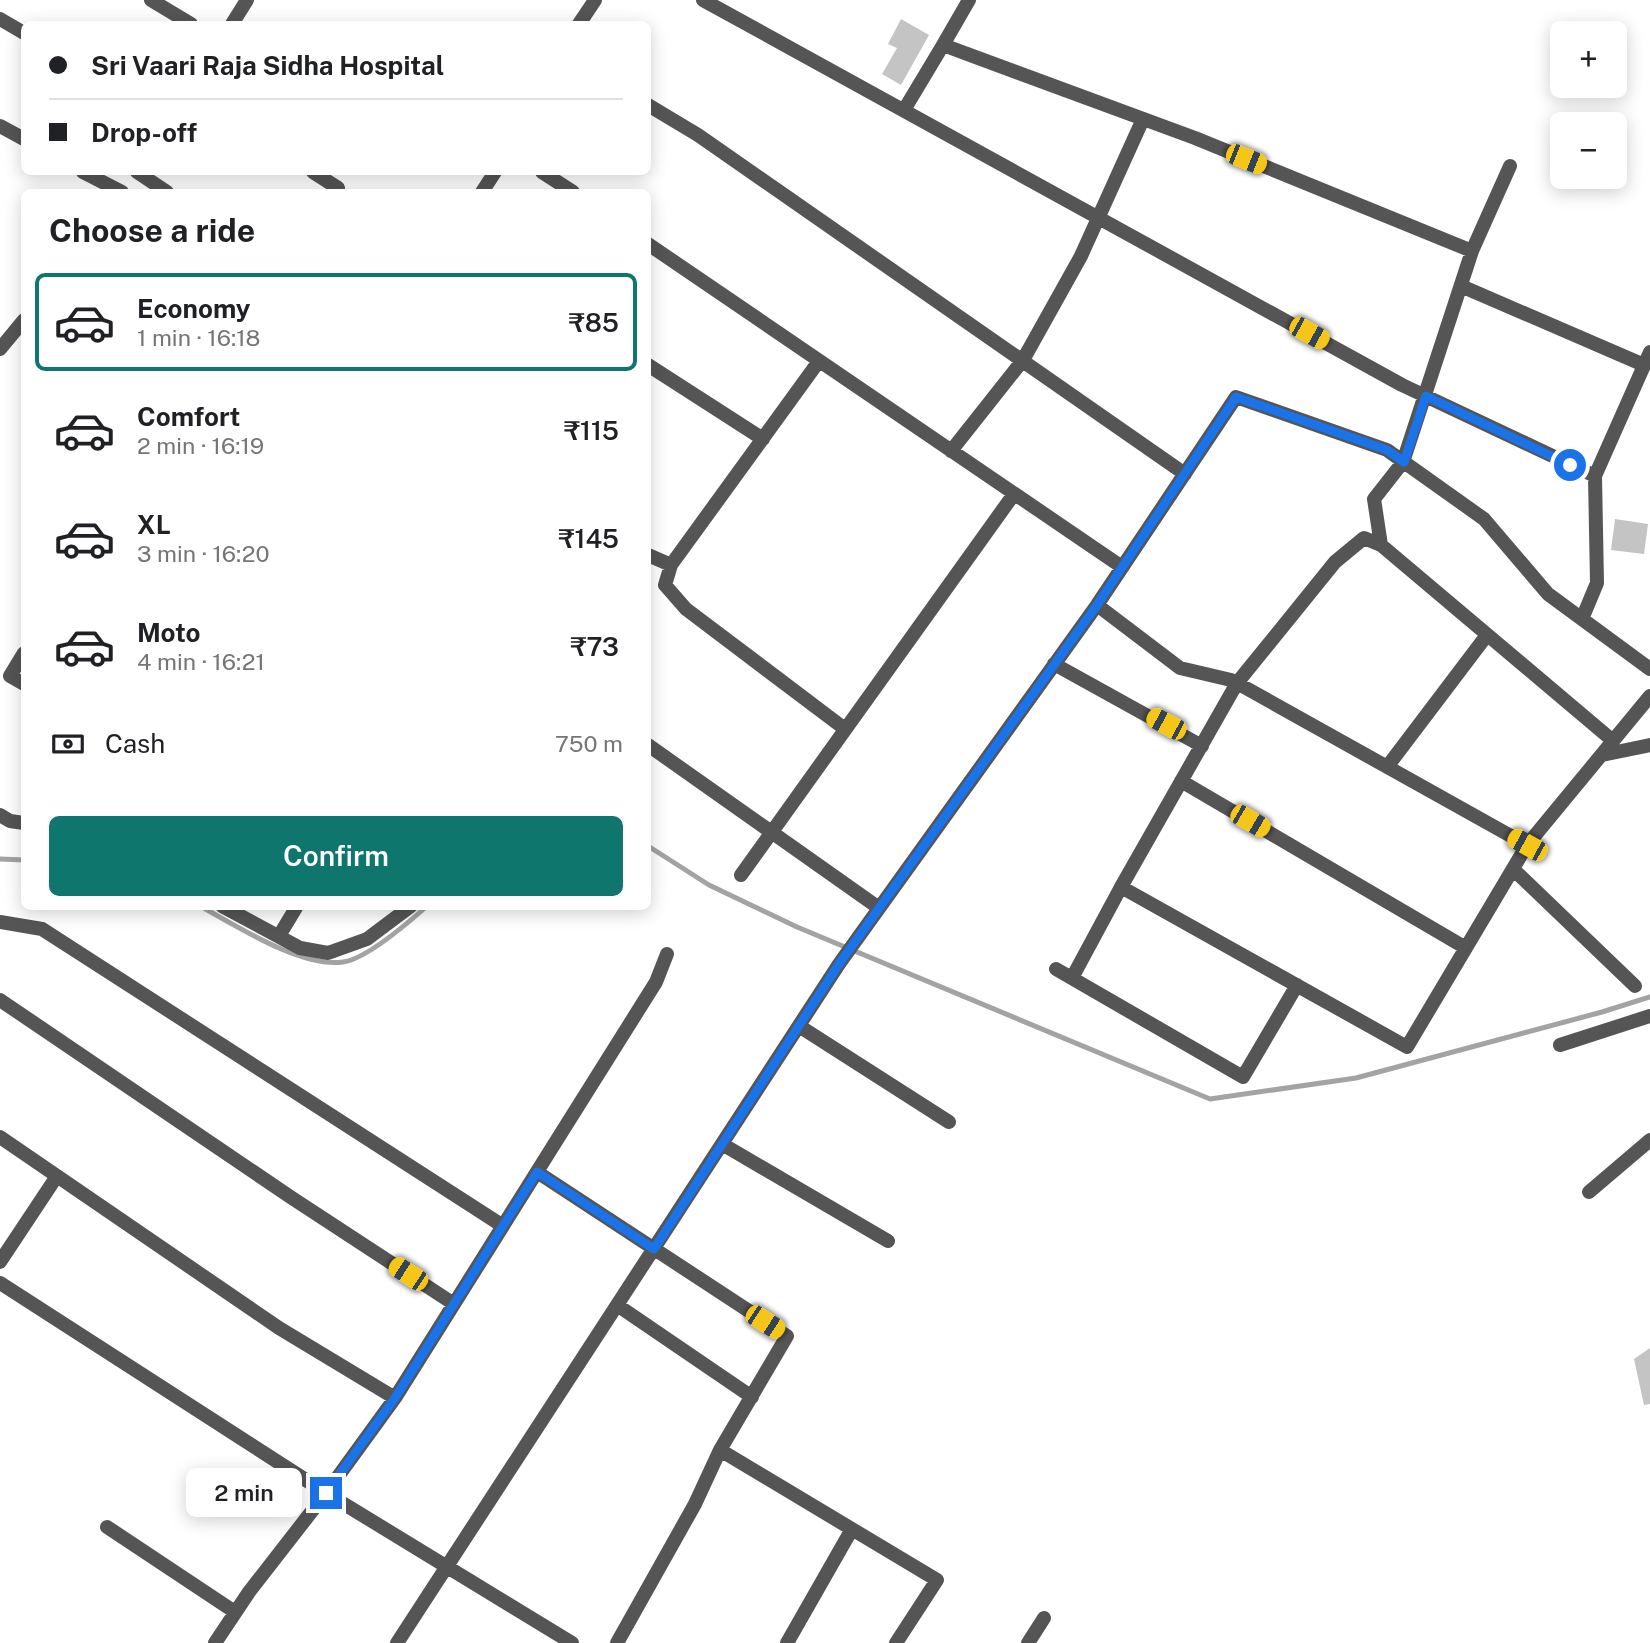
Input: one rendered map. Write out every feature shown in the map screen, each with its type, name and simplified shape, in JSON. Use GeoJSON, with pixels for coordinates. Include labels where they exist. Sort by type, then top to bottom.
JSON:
{"type":"FeatureCollection","features":[{"type":"Feature","properties":{"kind":"street"},"geometry":{"type":"LineString","coordinates":[[151,0],[186,21]]}},
{"type":"Feature","properties":{"kind":"street"},"geometry":{"type":"LineString","coordinates":[[234,21],[247,0]]}},
{"type":"Feature","properties":{"kind":"street"},"geometry":{"type":"LineString","coordinates":[[581,21],[595,0]]}},
{"type":"Feature","properties":{"kind":"street"},"geometry":{"type":"LineString","coordinates":[[703,0],[1426,396],[1595,476]]}},
{"type":"Feature","properties":{"kind":"street"},"geometry":{"type":"LineString","coordinates":[[904,110],[969,0]]}},
{"type":"Feature","properties":{"kind":"street"},"geometry":{"type":"LineString","coordinates":[[0,19],[21,31]]}},
{"type":"Feature","properties":{"kind":"street"},"geometry":{"type":"LineString","coordinates":[[943,45],[1143,119],[1472,251]]}},
{"type":"Feature","properties":{"kind":"street"},"geometry":{"type":"LineString","coordinates":[[651,107],[698,135],[1185,474]]}},
{"type":"Feature","properties":{"kind":"street"},"geometry":{"type":"LineString","coordinates":[[951,451],[1023,360],[1081,256],[1143,119]]}},
{"type":"Feature","properties":{"kind":"street"},"geometry":{"type":"LineString","coordinates":[[0,126],[21,137]]}},
{"type":"Feature","properties":{"kind":"street"},"geometry":{"type":"LineString","coordinates":[[1381,545],[1374,499],[1404,462],[1472,251],[1510,166]]}},
{"type":"Feature","properties":{"kind":"street"},"geometry":{"type":"LineString","coordinates":[[89,175],[116,189]]}},
{"type":"Feature","properties":{"kind":"street"},"geometry":{"type":"LineString","coordinates":[[142,175],[162,189]]}},
{"type":"Feature","properties":{"kind":"street"},"geometry":{"type":"LineString","coordinates":[[318,175],[338,188]]}},
{"type":"Feature","properties":{"kind":"street"},"geometry":{"type":"LineString","coordinates":[[547,175],[568,189]]}},
{"type":"Feature","properties":{"kind":"street"},"geometry":{"type":"LineString","coordinates":[[651,246],[1122,567]]}},
{"type":"Feature","properties":{"kind":"street"},"geometry":{"type":"LineString","coordinates":[[1461,286],[1647,358],[1595,476],[1597,583],[1582,619]]}},
{"type":"Feature","properties":{"kind":"street"},"geometry":{"type":"LineString","coordinates":[[0,349],[21,324]]}},
{"type":"Feature","properties":{"kind":"street"},"geometry":{"type":"LineString","coordinates":[[819,361],[671,565],[665,584],[686,609],[845,729]]}},
{"type":"Feature","properties":{"kind":"street"},"geometry":{"type":"LineString","coordinates":[[651,367],[763,439]]}},
{"type":"Feature","properties":{"kind":"street"},"geometry":{"type":"LineString","coordinates":[[397,1643],[850,949],[1097,605],[1236,397],[1387,450],[1484,519],[1548,594],[1650,668]]}},
{"type":"Feature","properties":{"kind":"street"},"geometry":{"type":"LineString","coordinates":[[741,875],[1014,494]]}},
{"type":"Feature","properties":{"kind":"street"},"geometry":{"type":"LineString","coordinates":[[1072,978],[1237,683],[1335,562],[1364,538],[1381,545],[1612,740]]}},
{"type":"Feature","properties":{"kind":"street"},"geometry":{"type":"LineString","coordinates":[[651,556],[671,565]]}},
{"type":"Feature","properties":{"kind":"street"},"geometry":{"type":"LineString","coordinates":[[1097,605],[1180,668],[1237,683],[1527,845]]}},
{"type":"Feature","properties":{"kind":"street"},"geometry":{"type":"LineString","coordinates":[[1387,767],[1488,635]]}},
{"type":"Feature","properties":{"kind":"street"},"geometry":{"type":"LineString","coordinates":[[21,656],[5,673],[21,682]]}},
{"type":"Feature","properties":{"kind":"street"},"geometry":{"type":"LineString","coordinates":[[1054,664],[1202,746]]}},
{"type":"Feature","properties":{"kind":"street"},"geometry":{"type":"LineString","coordinates":[[1121,887],[1407,1047],[1527,845],[1650,696]]}},
{"type":"Feature","properties":{"kind":"street"},"geometry":{"type":"LineString","coordinates":[[1602,755],[1650,745]]}},
{"type":"Feature","properties":{"kind":"street"},"geometry":{"type":"LineString","coordinates":[[651,747],[879,908]]}},
{"type":"Feature","properties":{"kind":"street"},"geometry":{"type":"LineString","coordinates":[[1181,781],[1466,948]]}},
{"type":"Feature","properties":{"kind":"street"},"geometry":{"type":"LineString","coordinates":[[0,814],[10,821],[21,823]]}},
{"type":"Feature","properties":{"kind":"street"},"geometry":{"type":"LineString","coordinates":[[1513,869],[1635,986]]}},
{"type":"Feature","properties":{"kind":"street"},"geometry":{"type":"LineString","coordinates":[[230,910],[300,948],[328,953],[367,939],[406,910]]}},
{"type":"Feature","properties":{"kind":"street"},"geometry":{"type":"LineString","coordinates":[[279,936],[295,910]]}},
{"type":"Feature","properties":{"kind":"street"},"geometry":{"type":"LineString","coordinates":[[0,922],[42,929],[503,1226]]}},
{"type":"Feature","properties":{"kind":"street"},"geometry":{"type":"LineString","coordinates":[[215,1643],[235,1612],[395,1398],[656,982],[667,954]]}},
{"type":"Feature","properties":{"kind":"street"},"geometry":{"type":"LineString","coordinates":[[1056,969],[1243,1077],[1297,985]]}},
{"type":"Feature","properties":{"kind":"street"},"geometry":{"type":"LineString","coordinates":[[0,1000],[454,1304]]}},
{"type":"Feature","properties":{"kind":"street"},"geometry":{"type":"LineString","coordinates":[[1560,1045],[1650,1016]]}},
{"type":"Feature","properties":{"kind":"street"},"geometry":{"type":"LineString","coordinates":[[799,1026],[949,1122]]}},
{"type":"Feature","properties":{"kind":"street"},"geometry":{"type":"LineString","coordinates":[[0,1138],[279,1328],[395,1398]]}},
{"type":"Feature","properties":{"kind":"street"},"geometry":{"type":"LineString","coordinates":[[1589,1192],[1650,1140]]}},
{"type":"Feature","properties":{"kind":"street"},"geometry":{"type":"LineString","coordinates":[[722,1144],[888,1241]]}},
{"type":"Feature","properties":{"kind":"street"},"geometry":{"type":"LineString","coordinates":[[537,1172],[787,1336],[720,1450],[695,1504],[617,1643]]}},
{"type":"Feature","properties":{"kind":"street"},"geometry":{"type":"LineString","coordinates":[[0,1262],[57,1176]]}},
{"type":"Feature","properties":{"kind":"street"},"geometry":{"type":"LineString","coordinates":[[0,1283],[326,1493],[572,1643]]}},
{"type":"Feature","properties":{"kind":"street"},"geometry":{"type":"LineString","coordinates":[[617,1305],[752,1397]]}},
{"type":"Feature","properties":{"kind":"street"},"geometry":{"type":"LineString","coordinates":[[720,1450],[937,1580],[896,1643]]}},
{"type":"Feature","properties":{"kind":"street"},"geometry":{"type":"LineString","coordinates":[[107,1527],[235,1612]]}},
{"type":"Feature","properties":{"kind":"street"},"geometry":{"type":"LineString","coordinates":[[787,1643],[852,1529]]}},
{"type":"Feature","properties":{"kind":"street"},"geometry":{"type":"LineString","coordinates":[[1028,1643],[1044,1618]]}},
{"type":"Feature","properties":{"kind":"building"},"geometry":{"type":"Polygon","coordinates":[[[901,19],[929,35],[901,85],[882,74],[897,48],[888,44],[901,19]]]}},
{"type":"Feature","properties":{"kind":"building"},"geometry":{"type":"Polygon","coordinates":[[[1615,519],[1648,524],[1644,554],[1611,550],[1615,519]]]}},
{"type":"Feature","properties":{"kind":"building"},"geometry":{"type":"Polygon","coordinates":[[[1650,1348],[1650,1404],[1644,1405],[1634,1359],[1650,1348]]]}},
{"type":"Feature","properties":{"kind":"waterway"},"geometry":{"type":"LineString","coordinates":[[651,848],[709,885],[797,927],[1210,1099],[1356,1078],[1650,997]]}},
{"type":"Feature","properties":{"kind":"waterway"},"geometry":{"type":"LineString","coordinates":[[0,859],[21,860]]}},
{"type":"Feature","properties":{"kind":"waterway"},"geometry":{"type":"LineString","coordinates":[[207,910],[270,944],[308,959],[326,962],[343,962],[364,954],[422,910]]}},
{"type":"Feature","properties":{"kind":"route"},"geometry":{"type":"LineString","coordinates":[[326,1493],[395,1398],[537,1172],[654,1249],[839,964],[1097,605],[1236,397],[1387,450],[1404,462],[1426,396],[1570,465]]}}]}
